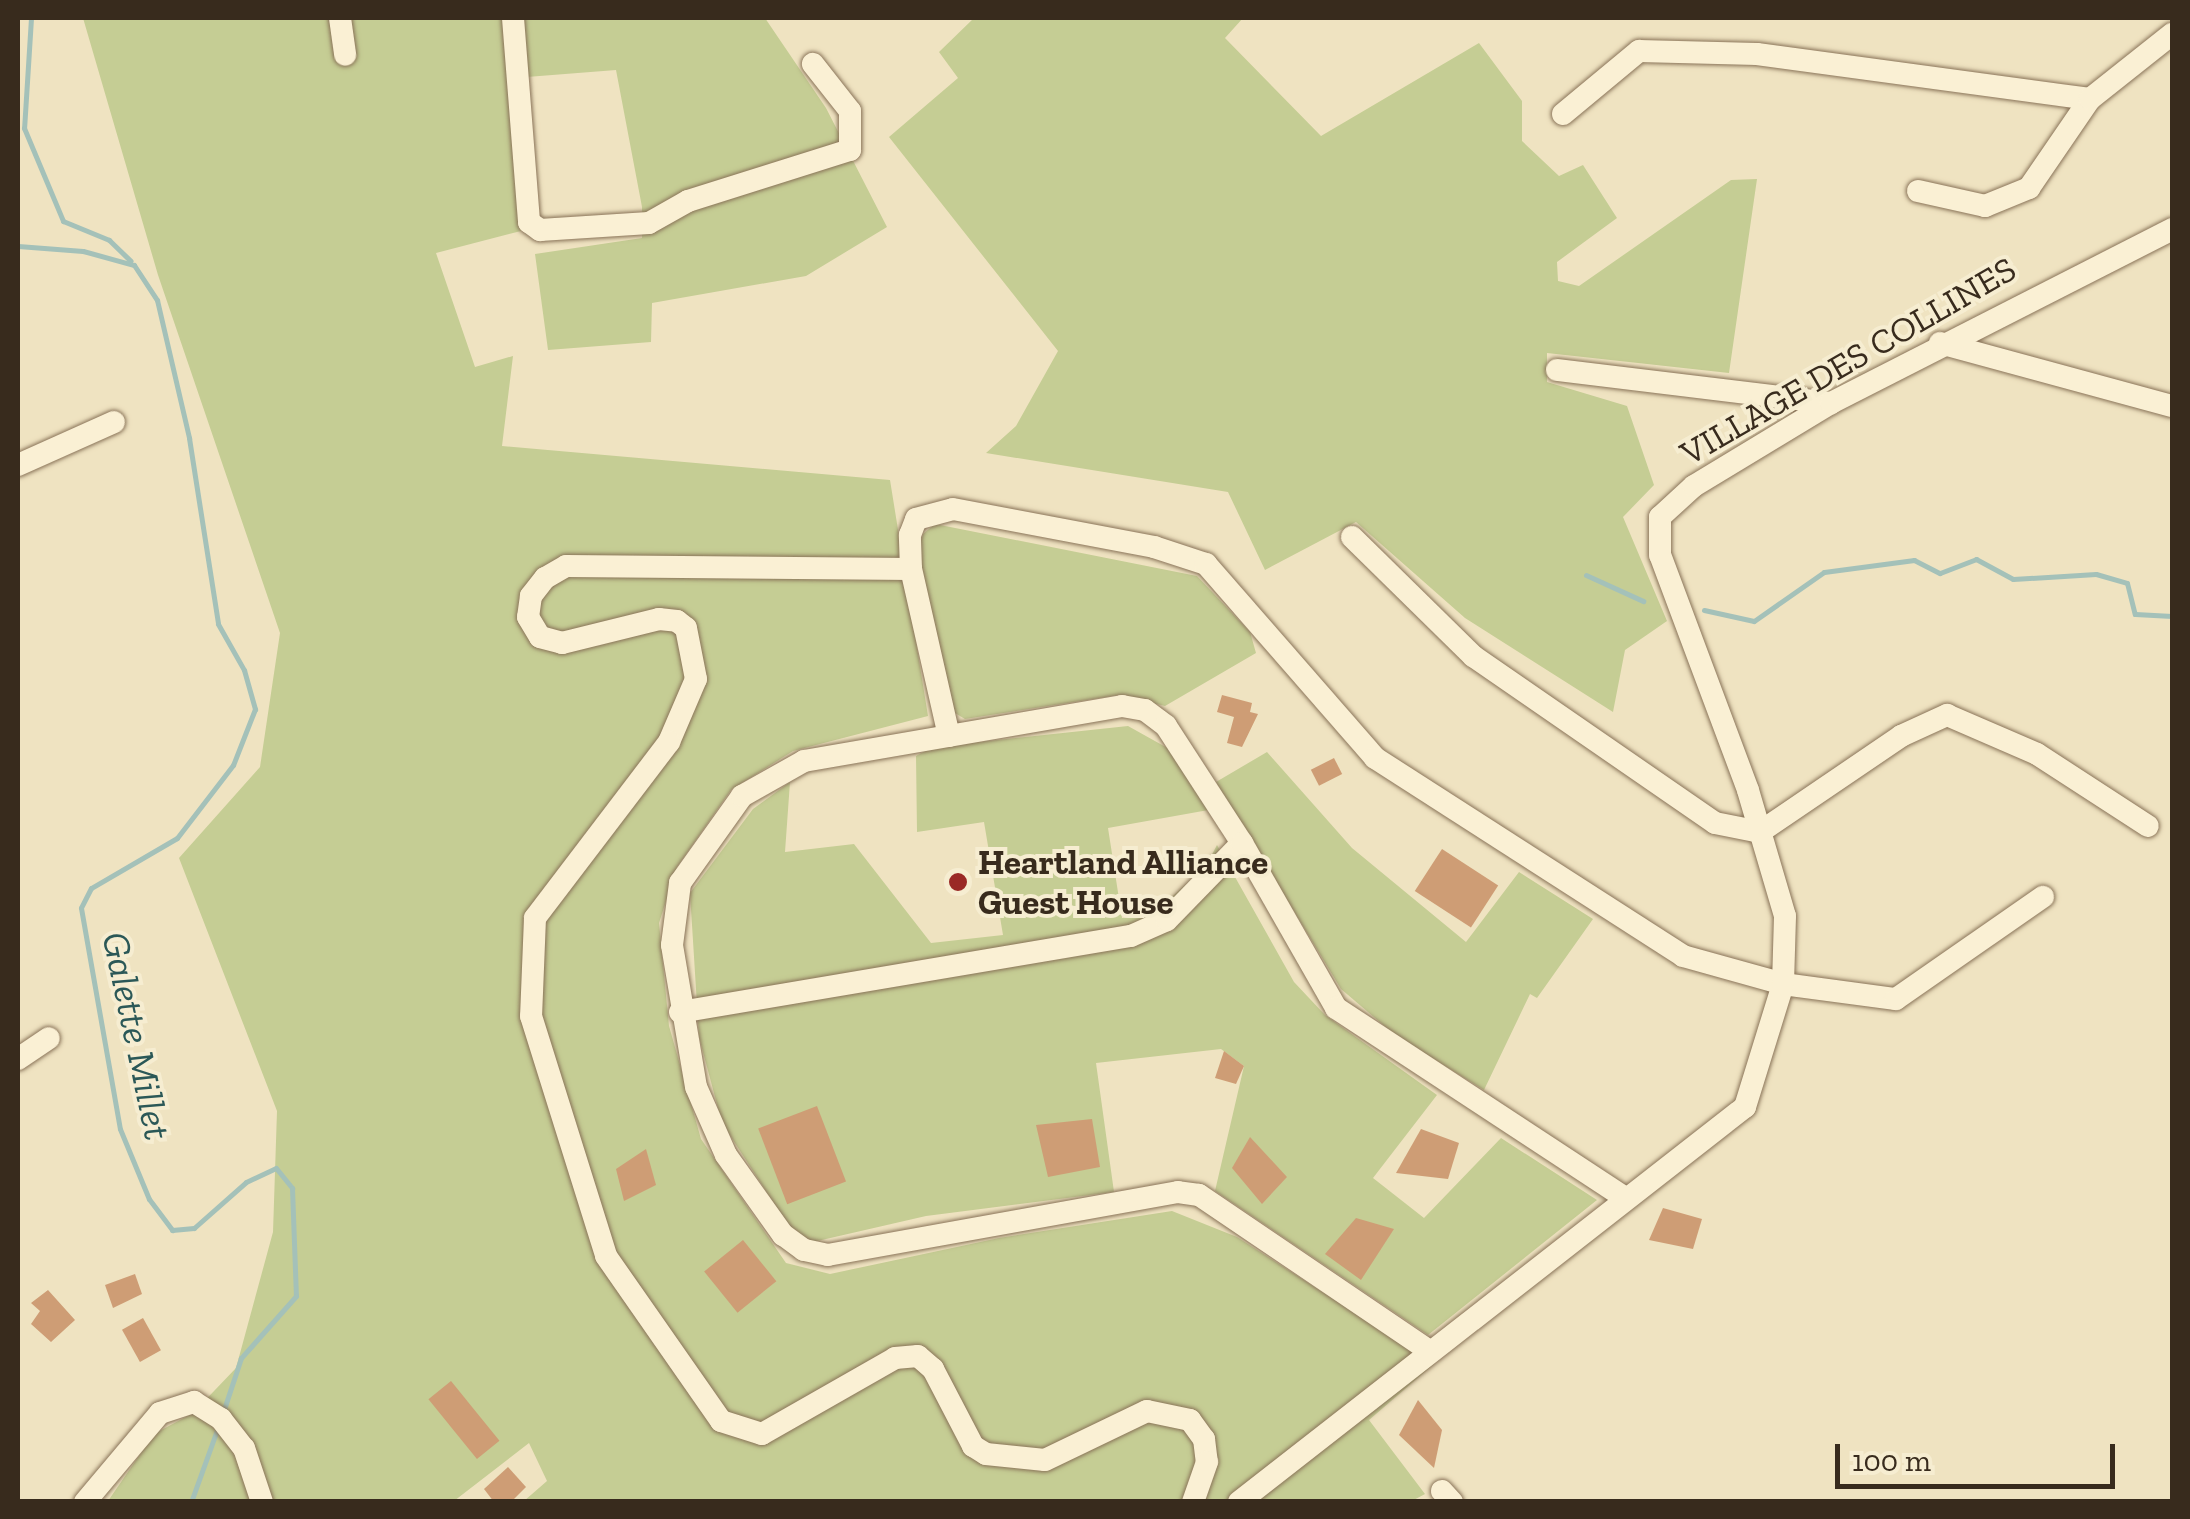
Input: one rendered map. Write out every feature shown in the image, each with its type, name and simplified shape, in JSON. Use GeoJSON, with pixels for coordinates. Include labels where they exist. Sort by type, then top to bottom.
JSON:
{"type":"FeatureCollection","features":[{"type":"Feature","properties":{"kind":"street"},"geometry":{"type":"LineString","coordinates":[[340,18],[345,55]]}},
{"type":"Feature","properties":{"kind":"street"},"geometry":{"type":"LineString","coordinates":[[513,18],[529,222],[540,230],[649,224],[688,202],[850,150],[850,111],[813,64]]}},
{"type":"Feature","properties":{"kind":"street"},"geometry":{"type":"LineString","coordinates":[[1918,191],[1985,206],[2029,188],[2090,99],[2172,34]]}},
{"type":"Feature","properties":{"kind":"street"},"geometry":{"type":"LineString","coordinates":[[1563,114],[1639,52],[1757,54],[2090,99]]}},
{"type":"Feature","properties":{"kind":"street","name":"VILLAGE DES COLLINES"},"geometry":{"type":"LineString","coordinates":[[1240,1502],[1428,1350],[1745,1108],[1784,984],[1785,916],[1760,832],[1660,555],[1660,517],[1694,486],[1831,403],[1940,343],[2172,229]]}},
{"type":"Feature","properties":{"kind":"street"},"geometry":{"type":"LineString","coordinates":[[1940,343],[2172,406]]}},
{"type":"Feature","properties":{"kind":"street"},"geometry":{"type":"LineString","coordinates":[[1557,370],[1831,403]]}},
{"type":"Feature","properties":{"kind":"street"},"geometry":{"type":"LineString","coordinates":[[18,465],[114,422]]}},
{"type":"Feature","properties":{"kind":"street"},"geometry":{"type":"LineString","coordinates":[[949,736],[911,569],[916,519],[953,509],[1154,547],[1206,564],[1375,758],[1683,956],[1784,984],[1896,999],[2042,897]]}},
{"type":"Feature","properties":{"kind":"street"},"geometry":{"type":"LineString","coordinates":[[1352,538],[1473,656],[1715,823],[1760,832],[1901,736],[1947,716],[2037,754],[2148,826]]}},
{"type":"Feature","properties":{"kind":"street"},"geometry":{"type":"LineString","coordinates":[[911,569],[566,566],[545,578],[531,596],[528,617],[540,637],[562,643],[659,619],[676,621],[686,628],[696,678],[669,742],[542,906],[531,1016],[606,1256],[722,1420],[736,1431],[762,1434],[895,1358],[918,1356],[933,1369],[974,1446],[986,1454],[1044,1460],[1147,1411],[1190,1420],[1204,1438],[1207,1462],[1194,1502]]}},
{"type":"Feature","properties":{"kind":"street"},"geometry":{"type":"LineString","coordinates":[[1428,1350],[1199,1195],[1178,1192],[828,1255],[804,1250],[782,1235],[710,1125],[680,1012],[672,914],[680,883],[742,796],[804,761],[1122,706],[1145,710],[1166,726],[1242,842],[1336,1008],[1625,1198]]}},
{"type":"Feature","properties":{"kind":"street"},"geometry":{"type":"LineString","coordinates":[[680,1012],[1131,936],[1167,920],[1242,842]]}},
{"type":"Feature","properties":{"kind":"street"},"geometry":{"type":"LineString","coordinates":[[18,1059],[49,1038]]}},
{"type":"Feature","properties":{"kind":"street"},"geometry":{"type":"LineString","coordinates":[[84,1502],[160,1413],[194,1402],[221,1419],[244,1448],[262,1502]]}},
{"type":"Feature","properties":{"kind":"green space"},"geometry":{"type":"Polygon","coordinates":[[[83,18],[502,18],[521,231],[436,253],[475,367],[513,356],[502,446],[890,480],[928,716],[793,751],[731,790],[677,867],[659,923],[669,1026],[701,1139],[786,1263],[830,1274],[999,1238],[1172,1211],[1237,1237],[1434,1364],[1369,1420],[1425,1494],[1410,1502],[524,1501],[547,1481],[529,1443],[454,1501],[108,1501],[154,1434],[193,1413],[236,1368],[273,1232],[277,1111],[179,858],[260,767],[280,633],[158,275],[83,18]]]}},
{"type":"Feature","properties":{"kind":"green space"},"geometry":{"type":"Polygon","coordinates":[[[512,18],[765,18],[826,108],[887,227],[806,276],[652,303],[651,342],[548,350],[535,254],[642,238],[642,207],[616,70],[514,78],[512,18]]]}},
{"type":"Feature","properties":{"kind":"green space"},"geometry":{"type":"Polygon","coordinates":[[[974,18],[1243,18],[1225,38],[1321,136],[1479,43],[1522,101],[1522,141],[1559,176],[1583,165],[1617,218],[1557,262],[1558,281],[1579,286],[1731,180],[1757,179],[1729,373],[1547,353],[1547,382],[1627,406],[1654,485],[1623,517],[1667,621],[1625,650],[1613,712],[1465,618],[1356,522],[1265,570],[1228,492],[986,453],[1016,426],[1058,351],[889,137],[958,78],[939,52],[974,18]]]}},
{"type":"Feature","properties":{"kind":"green space"},"geometry":{"type":"Polygon","coordinates":[[[935,524],[1197,576],[1250,632],[1256,653],[1165,706],[1119,695],[965,719],[955,713],[918,552],[923,534],[935,524]]]}},
{"type":"Feature","properties":{"kind":"green space"},"geometry":{"type":"Polygon","coordinates":[[[1128,726],[1171,750],[1214,809],[1108,828],[1122,918],[1142,917],[1164,904],[1206,866],[1217,845],[1294,982],[1325,1015],[1437,1095],[1373,1178],[1424,1218],[1501,1138],[1597,1200],[1428,1335],[1215,1191],[1244,1066],[1221,1049],[1096,1063],[1114,1192],[926,1216],[813,1242],[793,1233],[722,1123],[699,1037],[690,893],[753,809],[790,782],[785,852],[854,844],[931,943],[1003,935],[984,822],[917,832],[916,756],[932,747],[1128,726]]]}},
{"type":"Feature","properties":{"kind":"green space"},"geometry":{"type":"Polygon","coordinates":[[[1267,752],[1352,848],[1466,942],[1519,872],[1593,919],[1537,998],[1530,994],[1484,1090],[1395,1035],[1341,989],[1216,782],[1267,752]]]}},
{"type":"Feature","properties":{"kind":"building"},"geometry":{"type":"Polygon","coordinates":[[[1222,695],[1252,703],[1250,712],[1258,714],[1242,747],[1227,743],[1234,717],[1217,712],[1222,695]]]}},
{"type":"Feature","properties":{"kind":"building"},"geometry":{"type":"Polygon","coordinates":[[[1334,758],[1342,774],[1319,786],[1311,770],[1334,758]]]}},
{"type":"Feature","properties":{"kind":"building"},"geometry":{"type":"Polygon","coordinates":[[[1442,849],[1498,885],[1471,927],[1415,891],[1442,849]]]}},
{"type":"Feature","properties":{"kind":"building"},"geometry":{"type":"Polygon","coordinates":[[[1224,1051],[1244,1066],[1236,1084],[1215,1078],[1224,1051]]]}},
{"type":"Feature","properties":{"kind":"building"},"geometry":{"type":"Polygon","coordinates":[[[817,1106],[846,1182],[787,1204],[758,1129],[817,1106]]]}},
{"type":"Feature","properties":{"kind":"building"},"geometry":{"type":"Polygon","coordinates":[[[1092,1119],[1100,1167],[1048,1177],[1036,1125],[1092,1119]]]}},
{"type":"Feature","properties":{"kind":"building"},"geometry":{"type":"Polygon","coordinates":[[[1421,1129],[1459,1143],[1448,1179],[1396,1173],[1421,1129]]]}},
{"type":"Feature","properties":{"kind":"building"},"geometry":{"type":"Polygon","coordinates":[[[1250,1137],[1287,1177],[1262,1204],[1232,1168],[1250,1137]]]}},
{"type":"Feature","properties":{"kind":"building"},"geometry":{"type":"Polygon","coordinates":[[[646,1149],[656,1185],[624,1201],[616,1169],[646,1149]]]}},
{"type":"Feature","properties":{"kind":"building"},"geometry":{"type":"Polygon","coordinates":[[[1663,1208],[1702,1219],[1693,1249],[1649,1240],[1663,1208]]]}},
{"type":"Feature","properties":{"kind":"building"},"geometry":{"type":"Polygon","coordinates":[[[1356,1218],[1394,1229],[1361,1280],[1325,1254],[1356,1218]]]}},
{"type":"Feature","properties":{"kind":"building"},"geometry":{"type":"Polygon","coordinates":[[[743,1240],[776,1281],[737,1313],[704,1271],[743,1240]]]}},
{"type":"Feature","properties":{"kind":"building"},"geometry":{"type":"Polygon","coordinates":[[[135,1274],[142,1294],[113,1308],[105,1285],[135,1274]]]}},
{"type":"Feature","properties":{"kind":"building"},"geometry":{"type":"Polygon","coordinates":[[[48,1290],[75,1320],[51,1342],[31,1324],[40,1311],[31,1303],[48,1290]]]}},
{"type":"Feature","properties":{"kind":"building"},"geometry":{"type":"Polygon","coordinates":[[[143,1318],[161,1350],[140,1362],[122,1330],[143,1318]]]}},
{"type":"Feature","properties":{"kind":"building"},"geometry":{"type":"Polygon","coordinates":[[[451,1381],[499,1441],[477,1459],[428,1399],[451,1381]]]}},
{"type":"Feature","properties":{"kind":"building"},"geometry":{"type":"Polygon","coordinates":[[[1418,1400],[1442,1430],[1434,1468],[1399,1435],[1418,1400]]]}},
{"type":"Feature","properties":{"kind":"building"},"geometry":{"type":"Polygon","coordinates":[[[508,1467],[526,1487],[511,1502],[494,1502],[484,1489],[508,1467]]]}},
{"type":"Feature","properties":{"kind":"waterway"},"geometry":{"type":"LineString","coordinates":[[31,18],[24,128],[63,221],[109,240],[131,261]]}},
{"type":"Feature","properties":{"kind":"waterway","name":"Galette Millet"},"geometry":{"type":"LineString","coordinates":[[18,246],[83,251],[134,265],[157,300],[189,438],[218,624],[244,670],[255,709],[233,765],[177,838],[91,888],[81,908],[120,1129],[149,1199],[172,1230],[194,1228],[246,1182],[276,1168],[292,1188],[296,1296],[241,1358],[223,1412]]}},
{"type":"Feature","properties":{"kind":"waterway"},"geometry":{"type":"LineString","coordinates":[[1704,610],[1754,621],[1824,572],[1914,560],[1940,573],[1976,559],[2013,579],[2096,574],[2127,583],[2135,614],[2172,616]]}},
{"type":"Feature","properties":{"kind":"waterway"},"geometry":{"type":"LineString","coordinates":[[1586,575],[1643,601]]}},
{"type":"Feature","properties":{"kind":"waterway","name":"Galette Millet"},"geometry":{"type":"LineString","coordinates":[[191,1502],[218,1427]]}},
{"type":"Feature","properties":{"kind":"place","name":"Heartland Alliance Guest House"},"geometry":{"type":"Point","coordinates":[958,882]}}]}
